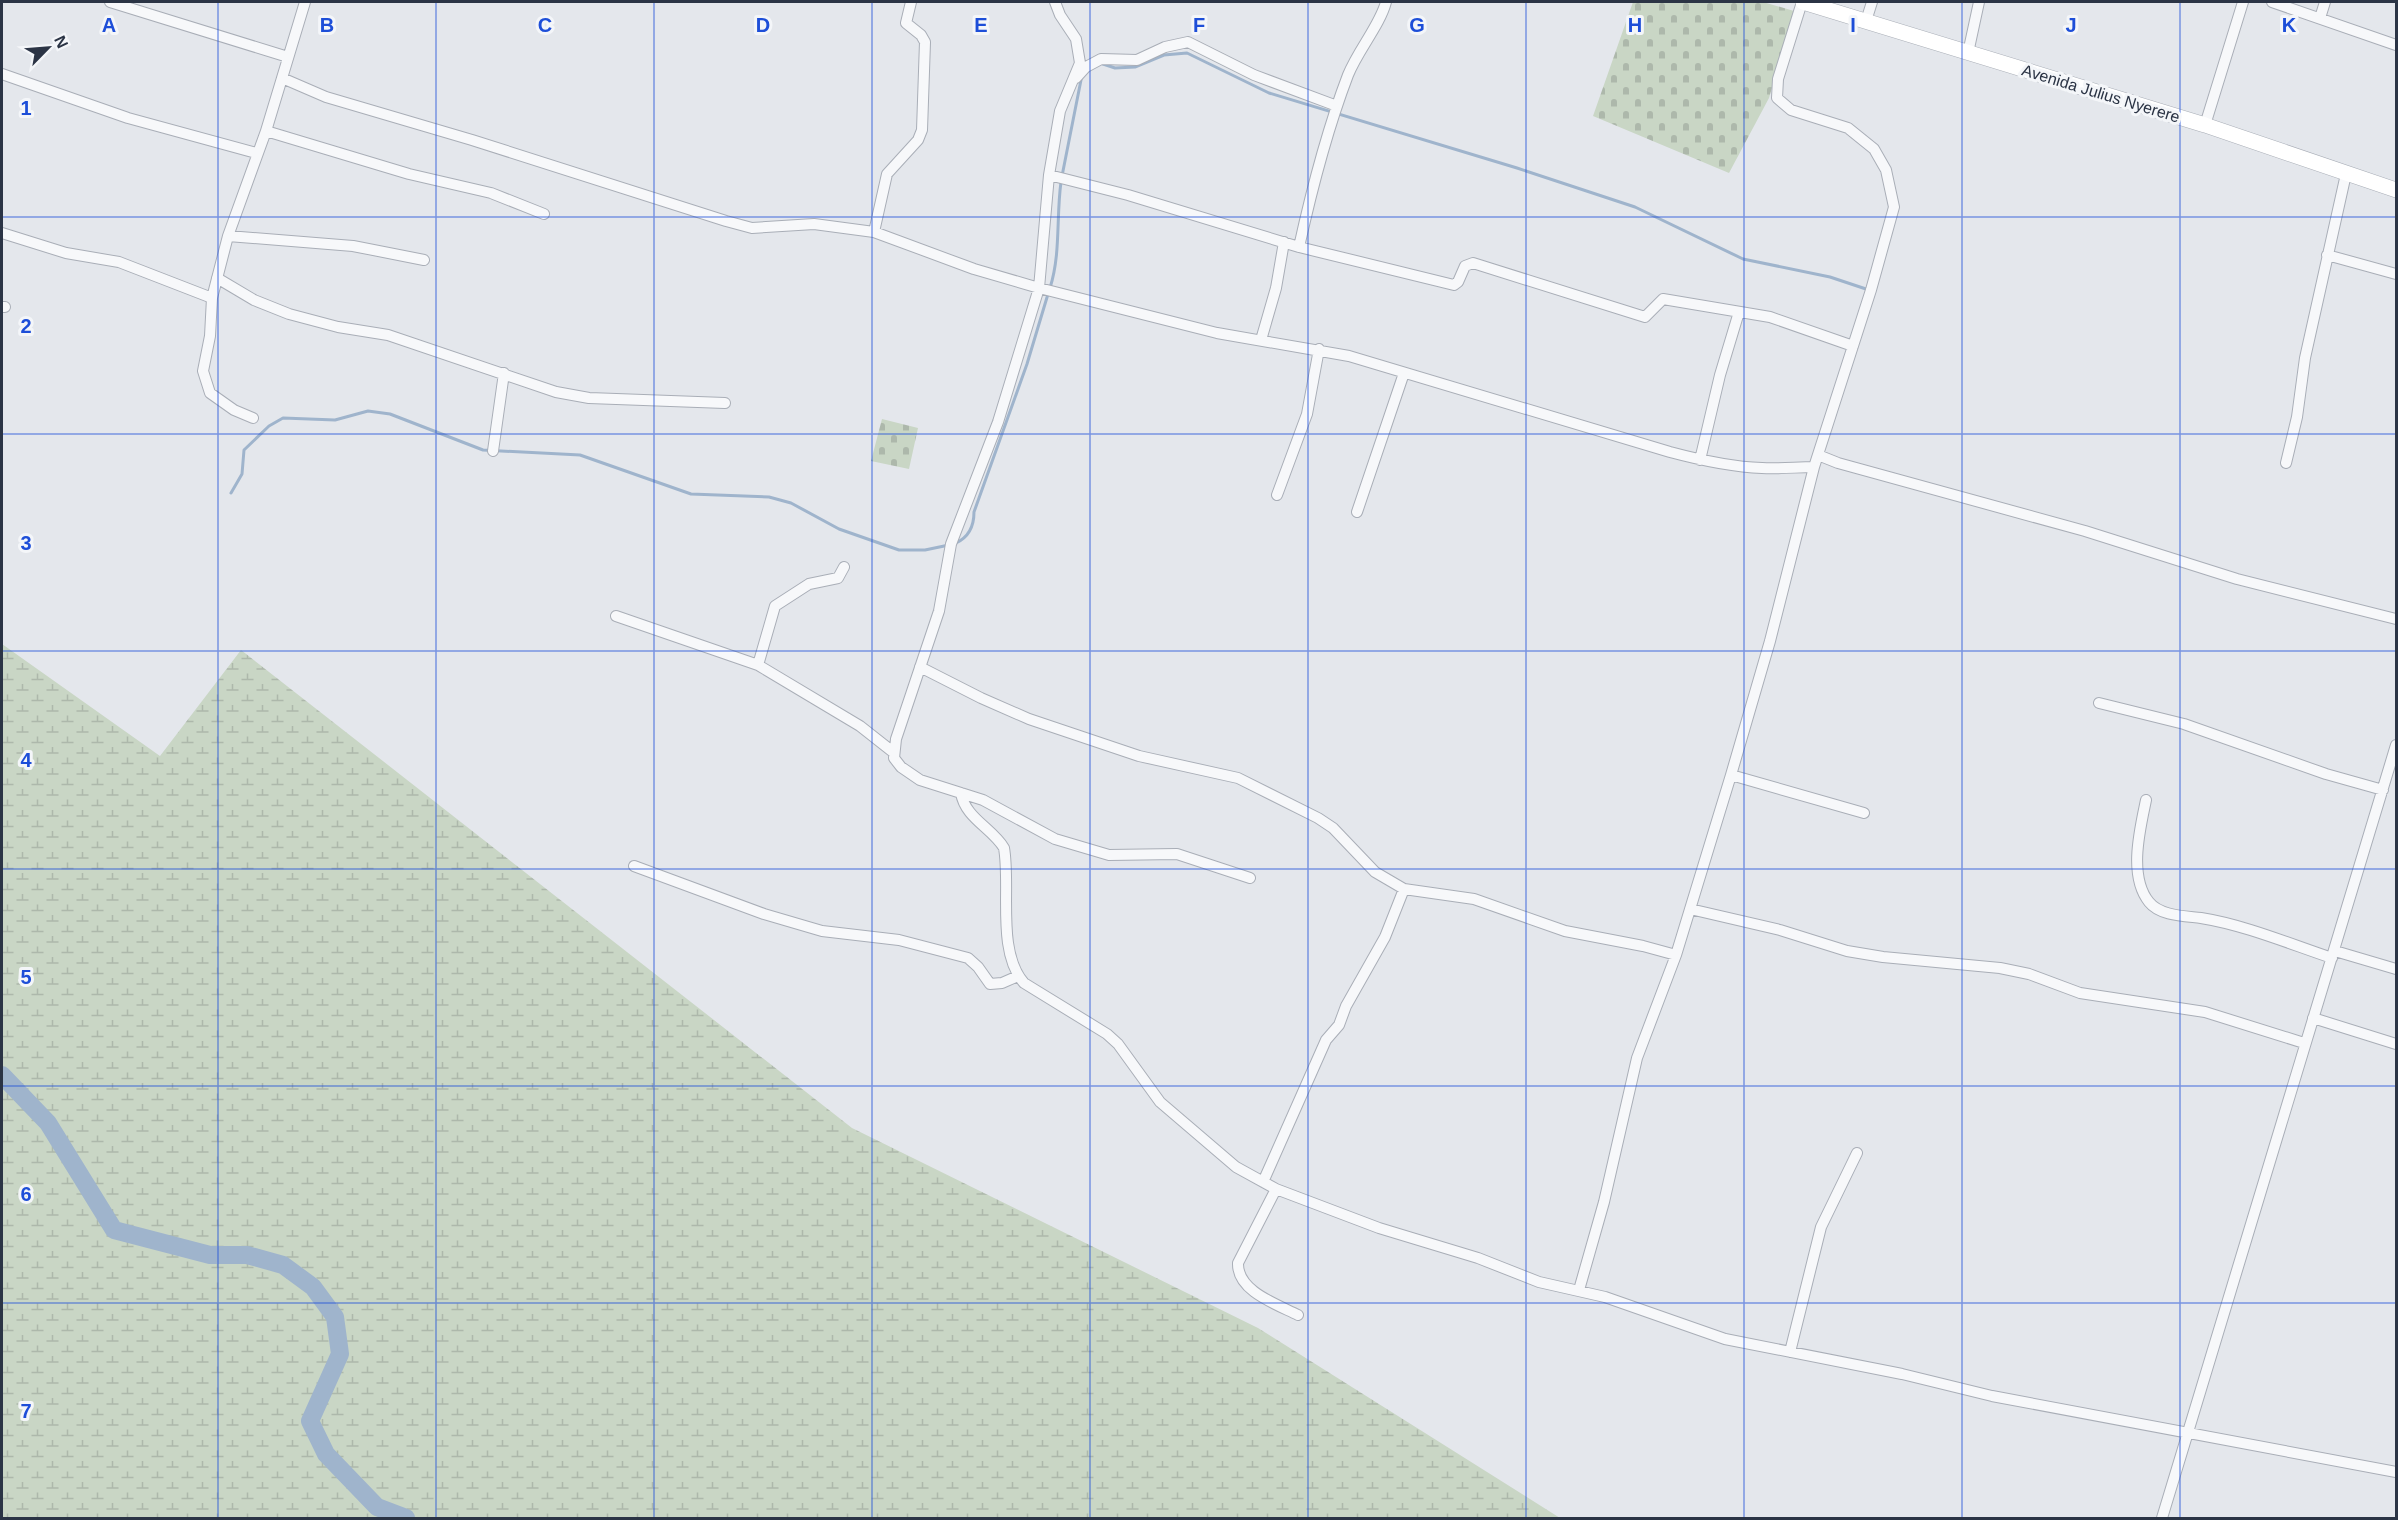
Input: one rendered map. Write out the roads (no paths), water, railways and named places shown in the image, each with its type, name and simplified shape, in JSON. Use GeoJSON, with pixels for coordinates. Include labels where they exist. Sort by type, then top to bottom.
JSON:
{"type":"FeatureCollection","features":[{"type":"Feature","properties":{"kind":"street"},"geometry":{"type":"LineString","coordinates":[[110,2],[288,57]]}},
{"type":"Feature","properties":{"kind":"street"},"geometry":{"type":"LineString","coordinates":[[253,418],[219,400],[205,385],[203,371],[210,336],[212,298],[228,236],[256,153],[266,131],[304,2]]}},
{"type":"Feature","properties":{"kind":"street"},"geometry":{"type":"LineString","coordinates":[[874,232],[887,174],[918,140],[922,130],[925,42],[921,35],[906,23],[911,2]]}},
{"type":"Feature","properties":{"kind":"street"},"geometry":{"type":"LineString","coordinates":[[893,752],[944,595],[951,544],[998,422],[1039,288],[1049,175],[1060,111],[1067,87],[1080,63],[1076,39],[1060,15],[1055,2]]}},
{"type":"Feature","properties":{"kind":"street"},"geometry":{"type":"LineString","coordinates":[[1299,247],[1309,199],[1337,106],[1357,52],[1386,2]]}},
{"type":"Feature","properties":{"kind":"street"},"geometry":{"type":"LineString","coordinates":[[1579,1290],[1604,1202],[1637,1058],[1676,955],[1731,775],[1770,641],[1814,467],[1894,207],[1886,170],[1874,149],[1848,128],[1791,110],[1778,98],[1778,79],[1803,2]]}},
{"type":"Feature","properties":{"kind":"street","name":"Avenida Julius Nyerere"},"geometry":{"type":"LineString","coordinates":[[1803,2],[2205,125],[2397,190]]}},
{"type":"Feature","properties":{"kind":"street"},"geometry":{"type":"LineString","coordinates":[[1866,21],[1872,2]]}},
{"type":"Feature","properties":{"kind":"street"},"geometry":{"type":"LineString","coordinates":[[1968,53],[1979,2]]}},
{"type":"Feature","properties":{"kind":"street"},"geometry":{"type":"LineString","coordinates":[[2205,125],[2243,2]]}},
{"type":"Feature","properties":{"kind":"street"},"geometry":{"type":"LineString","coordinates":[[2272,2],[2397,45]]}},
{"type":"Feature","properties":{"kind":"street"},"geometry":{"type":"LineString","coordinates":[[2320,18],[2325,2]]}},
{"type":"Feature","properties":{"kind":"street"},"geometry":{"type":"LineString","coordinates":[[1067,87],[1086,67],[1101,59],[1137,60],[1165,47],[1188,42],[1254,75],[1337,106]]}},
{"type":"Feature","properties":{"kind":"street"},"geometry":{"type":"LineString","coordinates":[[2,74],[128,118],[256,153]]}},
{"type":"Feature","properties":{"kind":"street"},"geometry":{"type":"LineString","coordinates":[[282,78],[326,97],[472,140],[752,228],[814,224],[874,232],[974,269],[1039,288],[1217,333],[1319,350],[1700,460],[1760,468],[1814,467]]}},
{"type":"Feature","properties":{"kind":"street"},"geometry":{"type":"LineString","coordinates":[[266,131],[409,174],[491,193],[544,214]]}},
{"type":"Feature","properties":{"kind":"street"},"geometry":{"type":"LineString","coordinates":[[2286,463],[2327,255],[2346,174]]}},
{"type":"Feature","properties":{"kind":"street"},"geometry":{"type":"LineString","coordinates":[[1049,175],[1128,195],[1299,247],[1454,285],[1458,282],[1465,266],[1473,263],[1645,317],[1663,299],[1770,317],[1853,346]]}},
{"type":"Feature","properties":{"kind":"street"},"geometry":{"type":"LineString","coordinates":[[2,233],[66,253],[119,262],[212,298]]}},
{"type":"Feature","properties":{"kind":"street"},"geometry":{"type":"LineString","coordinates":[[228,236],[352,246],[424,260]]}},
{"type":"Feature","properties":{"kind":"street"},"geometry":{"type":"LineString","coordinates":[[1261,340],[1276,288],[1284,242]]}},
{"type":"Feature","properties":{"kind":"street"},"geometry":{"type":"LineString","coordinates":[[2327,255],[2397,274]]}},
{"type":"Feature","properties":{"kind":"street"},"geometry":{"type":"LineString","coordinates":[[217,279],[254,300],[289,314],[338,327],[388,335],[556,392],[590,398],[724,403]]}},
{"type":"Feature","properties":{"kind":"street"},"geometry":{"type":"LineString","coordinates":[[1700,460],[1720,375],[1739,312]]}},
{"type":"Feature","properties":{"kind":"street"},"geometry":{"type":"LineString","coordinates":[[1277,495],[1307,414],[1319,350]]}},
{"type":"Feature","properties":{"kind":"street"},"geometry":{"type":"LineString","coordinates":[[493,451],[504,373]]}},
{"type":"Feature","properties":{"kind":"street"},"geometry":{"type":"LineString","coordinates":[[1357,512],[1404,373]]}},
{"type":"Feature","properties":{"kind":"street"},"geometry":{"type":"LineString","coordinates":[[1818,455],[1838,463],[2148,550],[2237,579],[2397,619]]}},
{"type":"Feature","properties":{"kind":"street"},"geometry":{"type":"LineString","coordinates":[[758,665],[775,606],[809,584],[838,578],[844,567]]}},
{"type":"Feature","properties":{"kind":"street"},"geometry":{"type":"LineString","coordinates":[[616,616],[758,665],[860,726],[893,752],[900,767],[913,776],[983,800],[1055,839],[1109,855],[1177,855],[1250,878]]}},
{"type":"Feature","properties":{"kind":"street"},"geometry":{"type":"LineString","coordinates":[[920,666],[981,698],[1029,719],[1139,756],[1238,778],[1318,818],[1333,828],[1376,872],[1404,889],[1474,899],[1565,931],[1643,946],[1676,955]]}},
{"type":"Feature","properties":{"kind":"street"},"geometry":{"type":"LineString","coordinates":[[2099,703],[2184,724],[2326,774],[2383,790]]}},
{"type":"Feature","properties":{"kind":"street"},"geometry":{"type":"LineString","coordinates":[[2162,1518],[2304,1043],[2334,954],[2397,745]]}},
{"type":"Feature","properties":{"kind":"street"},"geometry":{"type":"LineString","coordinates":[[1731,775],[1864,813]]}},
{"type":"Feature","properties":{"kind":"street"},"geometry":{"type":"LineString","coordinates":[[961,793],[962,799],[976,819],[1004,848],[1010,946],[1018,976],[1024,983],[1107,1034],[1118,1044],[1151,1092],[1171,1113],[1236,1167],[1276,1189],[1354,1220],[1460,1252],[1539,1282],[1579,1290],[1637,1307],[1725,1339],[1902,1374],[1992,1396],[2397,1472]]}},
{"type":"Feature","properties":{"kind":"street"},"geometry":{"type":"LineString","coordinates":[[2146,800],[2137,856],[2145,895],[2153,906],[2171,914],[2216,921],[2397,969]]}},
{"type":"Feature","properties":{"kind":"street"},"geometry":{"type":"LineString","coordinates":[[634,866],[764,914],[822,931],[899,940],[968,958],[978,967],[990,984],[1002,983],[1018,976]]}},
{"type":"Feature","properties":{"kind":"street"},"geometry":{"type":"LineString","coordinates":[[1263,1182],[1326,1040],[1339,1025],[1385,937],[1404,889]]}},
{"type":"Feature","properties":{"kind":"street"},"geometry":{"type":"LineString","coordinates":[[1690,909],[1779,930],[1847,951],[1883,957],[2000,968],[2029,974],[2080,993],[2205,1012],[2304,1043]]}},
{"type":"Feature","properties":{"kind":"street"},"geometry":{"type":"LineString","coordinates":[[2313,1018],[2397,1044]]}},
{"type":"Feature","properties":{"kind":"street"},"geometry":{"type":"LineString","coordinates":[[1790,1352],[1821,1227],[1857,1153]]}},
{"type":"Feature","properties":{"kind":"street"},"geometry":{"type":"LineString","coordinates":[[1276,1189],[1238,1263],[1238,1272],[1243,1283],[1298,1315]]}},
{"type":"Feature","properties":{"kind":"waterway"},"geometry":{"type":"LineString","coordinates":[[1103,64],[1115,68],[1135,67],[1164,55],[1187,53],[1269,93],[1517,168],[1635,207],[1743,259],[1830,277],[1869,290]]}},
{"type":"Feature","properties":{"kind":"waterway"},"geometry":{"type":"LineString","coordinates":[[1062,176],[1081,80]]}},
{"type":"Feature","properties":{"kind":"waterway"},"geometry":{"type":"LineString","coordinates":[[1050,288],[1056,262],[1061,182]]}},
{"type":"Feature","properties":{"kind":"waterway"},"geometry":{"type":"LineString","coordinates":[[956,543],[964,538],[972,527],[974,512],[1027,364],[1048,294]]}},
{"type":"Feature","properties":{"kind":"waterway"},"geometry":{"type":"LineString","coordinates":[[231,493],[242,474],[244,450],[269,426],[283,418],[335,420],[368,411],[390,414],[483,450],[580,455],[691,494],[769,497],[791,503],[839,529],[899,550],[925,550],[949,545]]}},
{"type":"Feature","properties":{"kind":"waterway"},"geometry":{"type":"LineString","coordinates":[[2,1075],[48,1123],[114,1230],[210,1255],[247,1255],[283,1265],[313,1287],[335,1317],[340,1354],[310,1421],[326,1454],[377,1507],[406,1518]]}}]}
